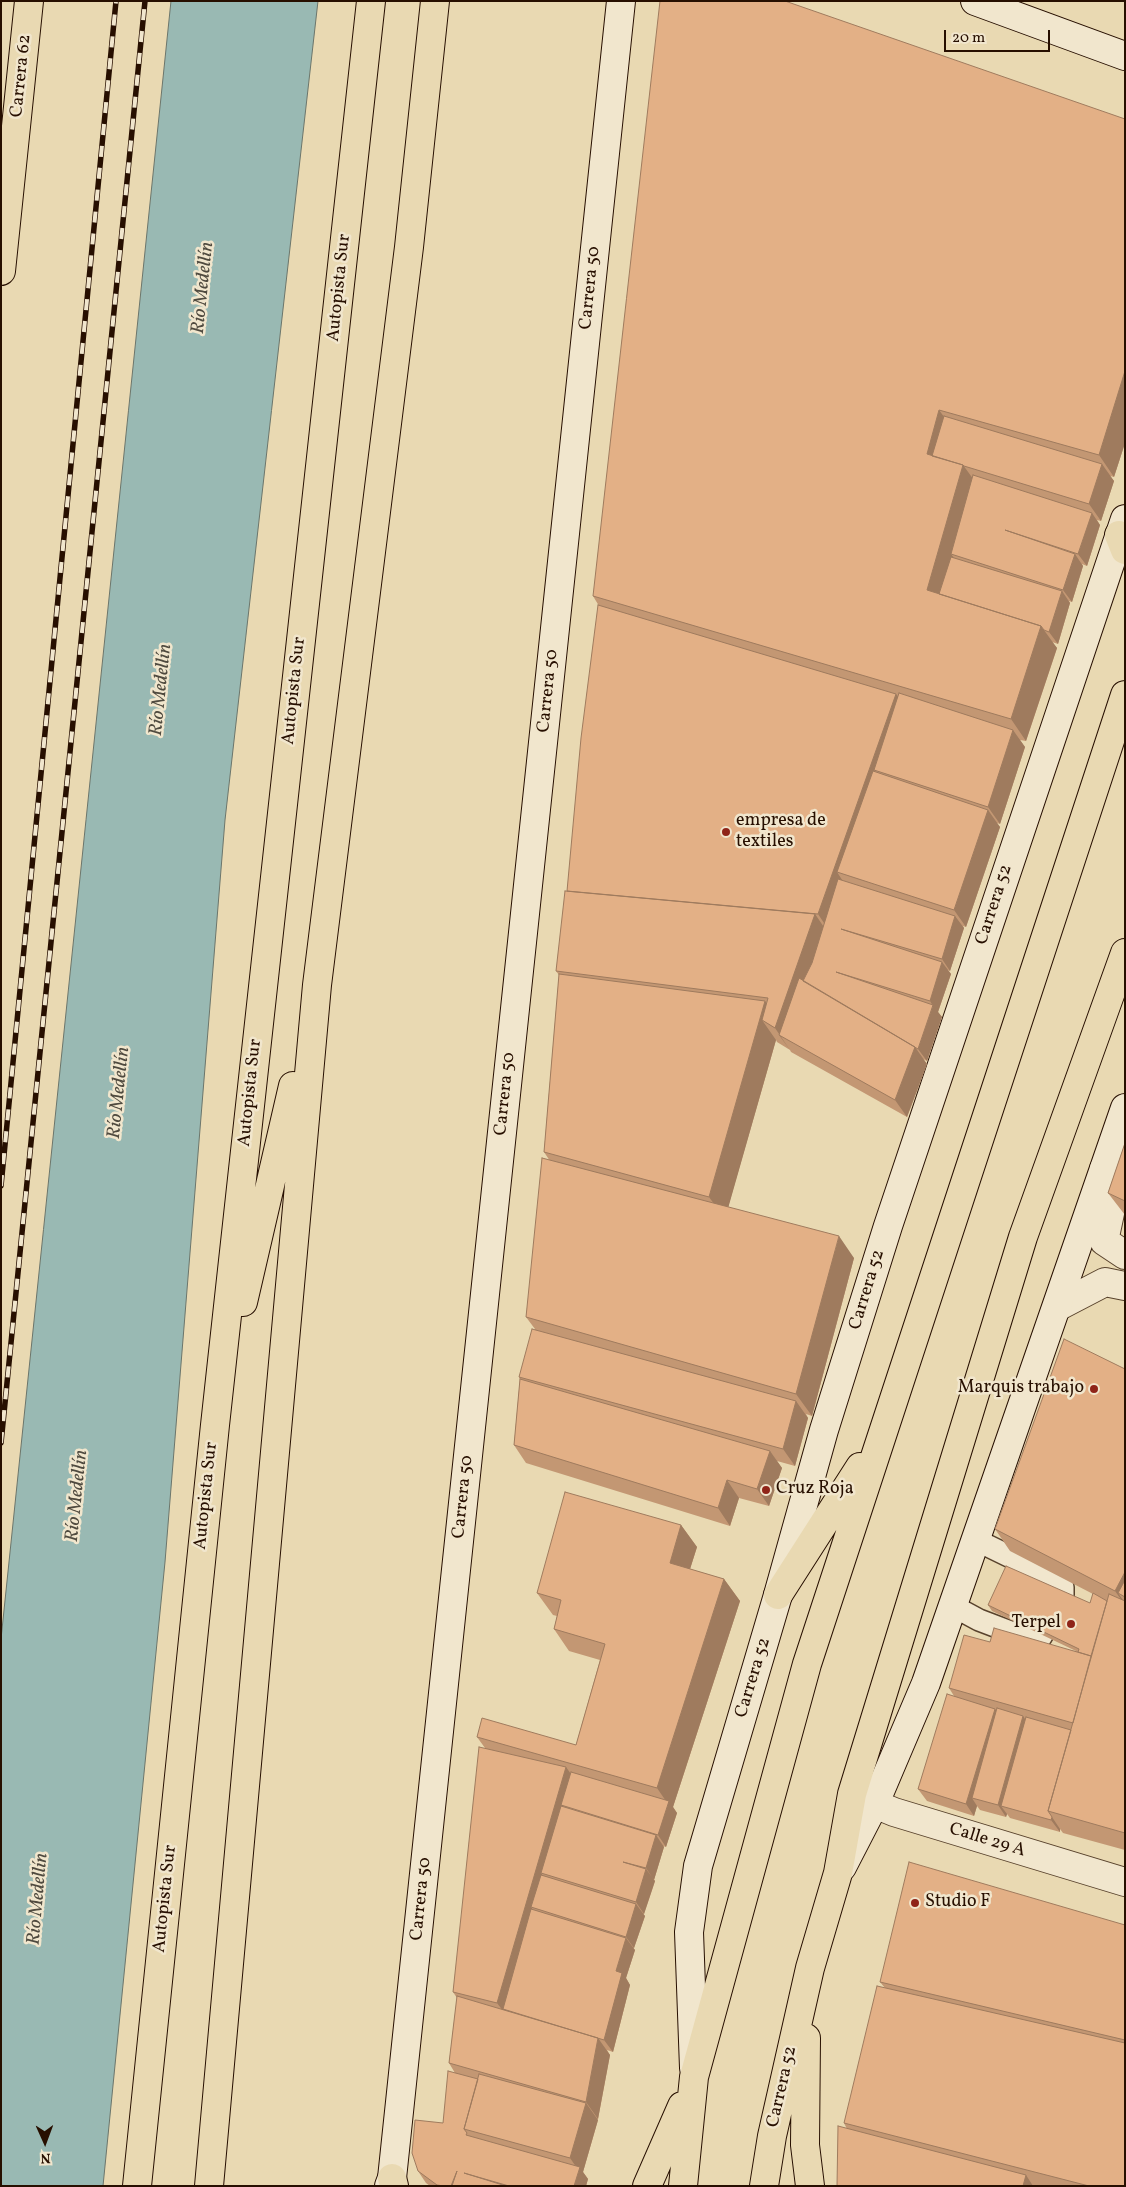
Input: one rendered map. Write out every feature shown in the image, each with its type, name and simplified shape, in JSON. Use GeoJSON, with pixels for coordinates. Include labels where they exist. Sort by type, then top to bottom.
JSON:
{"type":"FeatureCollection","features":[{"type":"Feature","properties":{"kind":"main road","name":"Carrera 62"},"geometry":{"type":"LineString","coordinates":[[1,270],[29,1]]}},
{"type":"Feature","properties":{"kind":"main road","name":"Autopista Sur"},"geometry":{"type":"LineString","coordinates":[[137,2186],[215,1425],[371,1]]}},
{"type":"Feature","properties":{"kind":"main road"},"geometry":{"type":"LineString","coordinates":[[209,2186],[317,985],[409,247],[435,1]]}},
{"type":"Feature","properties":{"kind":"main road","name":"Carrera 52"},"geometry":{"type":"LineString","coordinates":[[682,2186],[694,2077],[807,1664],[1125,695]]}},
{"type":"Feature","properties":{"kind":"main road","name":"Carrera 52"},"geometry":{"type":"LineString","coordinates":[[764,2186],[772,2136],[810,1968],[838,1873],[864,1798],[1023,1237],[1125,953]]}},
{"type":"Feature","properties":{"kind":"main road"},"geometry":{"type":"LineString","coordinates":[[215,1425],[317,985]]}},
{"type":"Feature","properties":{"kind":"main road"},"geometry":{"type":"LineString","coordinates":[[778,1595],[881,1434]]}},
{"type":"Feature","properties":{"kind":"main road"},"geometry":{"type":"LineString","coordinates":[[810,1968],[806,2053],[805,2145],[810,2186]]}},
{"type":"Feature","properties":{"kind":"main road"},"geometry":{"type":"LineString","coordinates":[[647,2186],[694,2077]]}},
{"type":"Feature","properties":{"kind":"street","name":"Carrera 50"},"geometry":{"type":"LineString","coordinates":[[392,2183],[621,1]]}},
{"type":"Feature","properties":{"kind":"street"},"geometry":{"type":"LineString","coordinates":[[975,1],[1125,56]]}},
{"type":"Feature","properties":{"kind":"street","name":"Carrera 52"},"geometry":{"type":"LineString","coordinates":[[694,2077],[689,1932],[698,1866],[778,1595],[824,1430],[888,1226],[1123,534]]}},
{"type":"Feature","properties":{"kind":"street","name":"Carrera 52"},"geometry":{"type":"LineString","coordinates":[[864,1798],[926,1682],[1125,1108]]}},
{"type":"Feature","properties":{"kind":"street"},"geometry":{"type":"LineString","coordinates":[[1104,1169],[1112,1199],[1104,1241],[1125,1255]]}},
{"type":"Feature","properties":{"kind":"street"},"geometry":{"type":"LineString","coordinates":[[1057,1307],[1105,1282],[1125,1286]]}},
{"type":"Feature","properties":{"kind":"street","name":"Calle 29 A"},"geometry":{"type":"LineString","coordinates":[[864,1798],[894,1812],[1125,1882]]}},
{"type":"Feature","properties":{"kind":"lane"},"geometry":{"type":"LineString","coordinates":[[976,1540],[1058,1580],[1063,1587],[1063,1595]]}},
{"type":"Feature","properties":{"kind":"lane"},"geometry":{"type":"LineString","coordinates":[[953,1606],[979,1620],[1029,1640],[1041,1637],[1050,1620]]}},
{"type":"Feature","properties":{"kind":"water","name":"Río Medellín"},"geometry":{"type":"Polygon","coordinates":[[[171,1],[318,1],[225,820],[165,1562],[103,2186],[1,2186],[1,1639],[171,1]]]}},
{"type":"Feature","properties":{"kind":"building"},"geometry":{"type":"Polygon","coordinates":[[[660,1],[785,1],[1125,119],[1125,371],[1099,455],[939,410],[927,454],[963,465],[927,590],[1041,626],[1011,719],[593,596],[660,1]]]}},
{"type":"Feature","properties":{"kind":"building"},"geometry":{"type":"Polygon","coordinates":[[[944,416],[1102,464],[1089,504],[932,456],[944,416]]]}},
{"type":"Feature","properties":{"kind":"building"},"geometry":{"type":"Polygon","coordinates":[[[973,475],[1092,513],[1078,554],[1005,530],[1075,554],[1063,590],[951,554],[973,475]]]}},
{"type":"Feature","properties":{"kind":"building"},"geometry":{"type":"Polygon","coordinates":[[[951,557],[1062,591],[1049,632],[1041,626],[939,594],[951,557]]]}},
{"type":"Feature","properties":{"kind":"building","name":"empresa de textiles"},"geometry":{"type":"Polygon","coordinates":[[[598,605],[896,694],[818,914],[567,891],[581,738],[598,605]]]}},
{"type":"Feature","properties":{"kind":"building"},"geometry":{"type":"Polygon","coordinates":[[[899,693],[1013,730],[988,807],[874,770],[899,693]]]}},
{"type":"Feature","properties":{"kind":"building"},"geometry":{"type":"Polygon","coordinates":[[[873,771],[988,810],[954,910],[837,872],[873,771]]]}},
{"type":"Feature","properties":{"kind":"building"},"geometry":{"type":"Polygon","coordinates":[[[838,879],[955,916],[942,959],[841,929],[942,962],[930,1001],[836,972],[933,1005],[918,1049],[803,981],[812,963],[838,879]]]}},
{"type":"Feature","properties":{"kind":"building"},"geometry":{"type":"Polygon","coordinates":[[[565,891],[815,914],[775,1028],[762,1020],[768,998],[556,971],[565,891]]]}},
{"type":"Feature","properties":{"kind":"building"},"geometry":{"type":"Polygon","coordinates":[[[559,974],[765,1001],[709,1197],[544,1152],[559,974]]]}},
{"type":"Feature","properties":{"kind":"building"},"geometry":{"type":"Polygon","coordinates":[[[799,978],[915,1047],[895,1100],[779,1035],[799,978]]]}},
{"type":"Feature","properties":{"kind":"building"},"geometry":{"type":"Polygon","coordinates":[[[1125,1143],[1125,1201],[1108,1193],[1125,1143]]]}},
{"type":"Feature","properties":{"kind":"building"},"geometry":{"type":"Polygon","coordinates":[[[542,1158],[839,1236],[796,1394],[526,1317],[542,1158]]]}},
{"type":"Feature","properties":{"kind":"building"},"geometry":{"type":"Polygon","coordinates":[[[532,1329],[796,1401],[783,1449],[519,1377],[532,1329]]]}},
{"type":"Feature","properties":{"kind":"building"},"geometry":{"type":"Polygon","coordinates":[[[1064,1339],[1125,1369],[1125,1572],[1115,1591],[995,1529],[1064,1339]]]}},
{"type":"Feature","properties":{"kind":"building"},"geometry":{"type":"Polygon","coordinates":[[[520,1379],[770,1451],[757,1489],[727,1480],[718,1508],[514,1445],[520,1379]]]}},
{"type":"Feature","properties":{"kind":"building"},"geometry":{"type":"Polygon","coordinates":[[[565,1492],[681,1525],[670,1563],[724,1579],[657,1788],[477,1737],[482,1718],[576,1745],[605,1644],[554,1629],[561,1600],[537,1593],[565,1492]]]}},
{"type":"Feature","properties":{"kind":"building","name":"Terpel"},"geometry":{"type":"Polygon","coordinates":[[[1006,1566],[1090,1603],[1093,1593],[1107,1601],[1091,1656],[1078,1652],[1079,1649],[988,1605],[1006,1566]]]}},
{"type":"Feature","properties":{"kind":"building"},"geometry":{"type":"Polygon","coordinates":[[[1125,1580],[1125,1597],[1118,1593],[1125,1580]]]}},
{"type":"Feature","properties":{"kind":"building"},"geometry":{"type":"Polygon","coordinates":[[[1109,1594],[1125,1601],[1125,1833],[1048,1811],[1109,1594]]]}},
{"type":"Feature","properties":{"kind":"building"},"geometry":{"type":"Polygon","coordinates":[[[994,1628],[1091,1656],[1073,1723],[949,1688],[964,1635],[990,1642],[994,1628]]]}},
{"type":"Feature","properties":{"kind":"building"},"geometry":{"type":"Polygon","coordinates":[[[947,1694],[995,1709],[966,1804],[918,1789],[947,1694]]]}},
{"type":"Feature","properties":{"kind":"building"},"geometry":{"type":"Polygon","coordinates":[[[997,1708],[1023,1716],[998,1805],[972,1798],[997,1708]]]}},
{"type":"Feature","properties":{"kind":"building"},"geometry":{"type":"Polygon","coordinates":[[[1026,1717],[1071,1730],[1048,1811],[1052,1817],[1051,1820],[1001,1806],[1026,1717]]]}},
{"type":"Feature","properties":{"kind":"building"},"geometry":{"type":"Polygon","coordinates":[[[479,1747],[566,1767],[497,2003],[453,1992],[479,1747]]]}},
{"type":"Feature","properties":{"kind":"building"},"geometry":{"type":"Polygon","coordinates":[[[571,1772],[669,1801],[658,1835],[561,1805],[571,1772]]]}},
{"type":"Feature","properties":{"kind":"building"},"geometry":{"type":"Polygon","coordinates":[[[561,1806],[656,1835],[646,1868],[623,1862],[646,1869],[636,1902],[541,1873],[561,1806]]]}},
{"type":"Feature","properties":{"kind":"building"},"geometry":{"type":"Polygon","coordinates":[[[909,1862],[1125,1925],[1125,2040],[880,1982],[909,1862]]]}},
{"type":"Feature","properties":{"kind":"building"},"geometry":{"type":"Polygon","coordinates":[[[541,1875],[636,1904],[626,1937],[531,1907],[541,1875]]]}},
{"type":"Feature","properties":{"kind":"building"},"geometry":{"type":"Polygon","coordinates":[[[531,1909],[626,1938],[616,1971],[622,1973],[604,2040],[503,2009],[531,1909]]]}},
{"type":"Feature","properties":{"kind":"building"},"geometry":{"type":"Polygon","coordinates":[[[877,1986],[1125,2043],[1125,2186],[1089,2186],[844,2123],[877,1986]]]}},
{"type":"Feature","properties":{"kind":"building"},"geometry":{"type":"Polygon","coordinates":[[[457,1996],[598,2038],[586,2102],[449,2063],[457,1996]]]}},
{"type":"Feature","properties":{"kind":"building"},"geometry":{"type":"Polygon","coordinates":[[[448,2071],[478,2079],[464,2129],[467,2133],[466,2135],[580,2167],[574,2186],[509,2186],[464,2173],[506,2186],[452,2186],[457,2171],[451,2186],[444,2186],[437,2185],[418,2171],[412,2153],[415,2120],[443,2123],[448,2071]]]}},
{"type":"Feature","properties":{"kind":"building"},"geometry":{"type":"Polygon","coordinates":[[[479,2074],[586,2103],[570,2158],[464,2129],[479,2074]]]}},
{"type":"Feature","properties":{"kind":"building"},"geometry":{"type":"Polygon","coordinates":[[[838,2126],[1026,2175],[1023,2186],[837,2186],[838,2126]]]}},
{"type":"Feature","properties":{"kind":"railway"},"geometry":{"type":"LineString","coordinates":[[1,1186],[116,1]]}},
{"type":"Feature","properties":{"kind":"railway"},"geometry":{"type":"LineString","coordinates":[[1,1443],[145,1]]}},
{"type":"Feature","properties":{"kind":"place","name":"empresa de textiles"},"geometry":{"type":"Point","coordinates":[726,832]}},
{"type":"Feature","properties":{"kind":"place","name":"Marquis trabajo"},"geometry":{"type":"Point","coordinates":[1094,1389]}},
{"type":"Feature","properties":{"kind":"place","name":"Cruz Roja"},"geometry":{"type":"Point","coordinates":[766,1490]}},
{"type":"Feature","properties":{"kind":"place","name":"Terpel"},"geometry":{"type":"Point","coordinates":[1071,1624]}},
{"type":"Feature","properties":{"kind":"place","name":"Studio F"},"geometry":{"type":"Point","coordinates":[915,1903]}}]}
